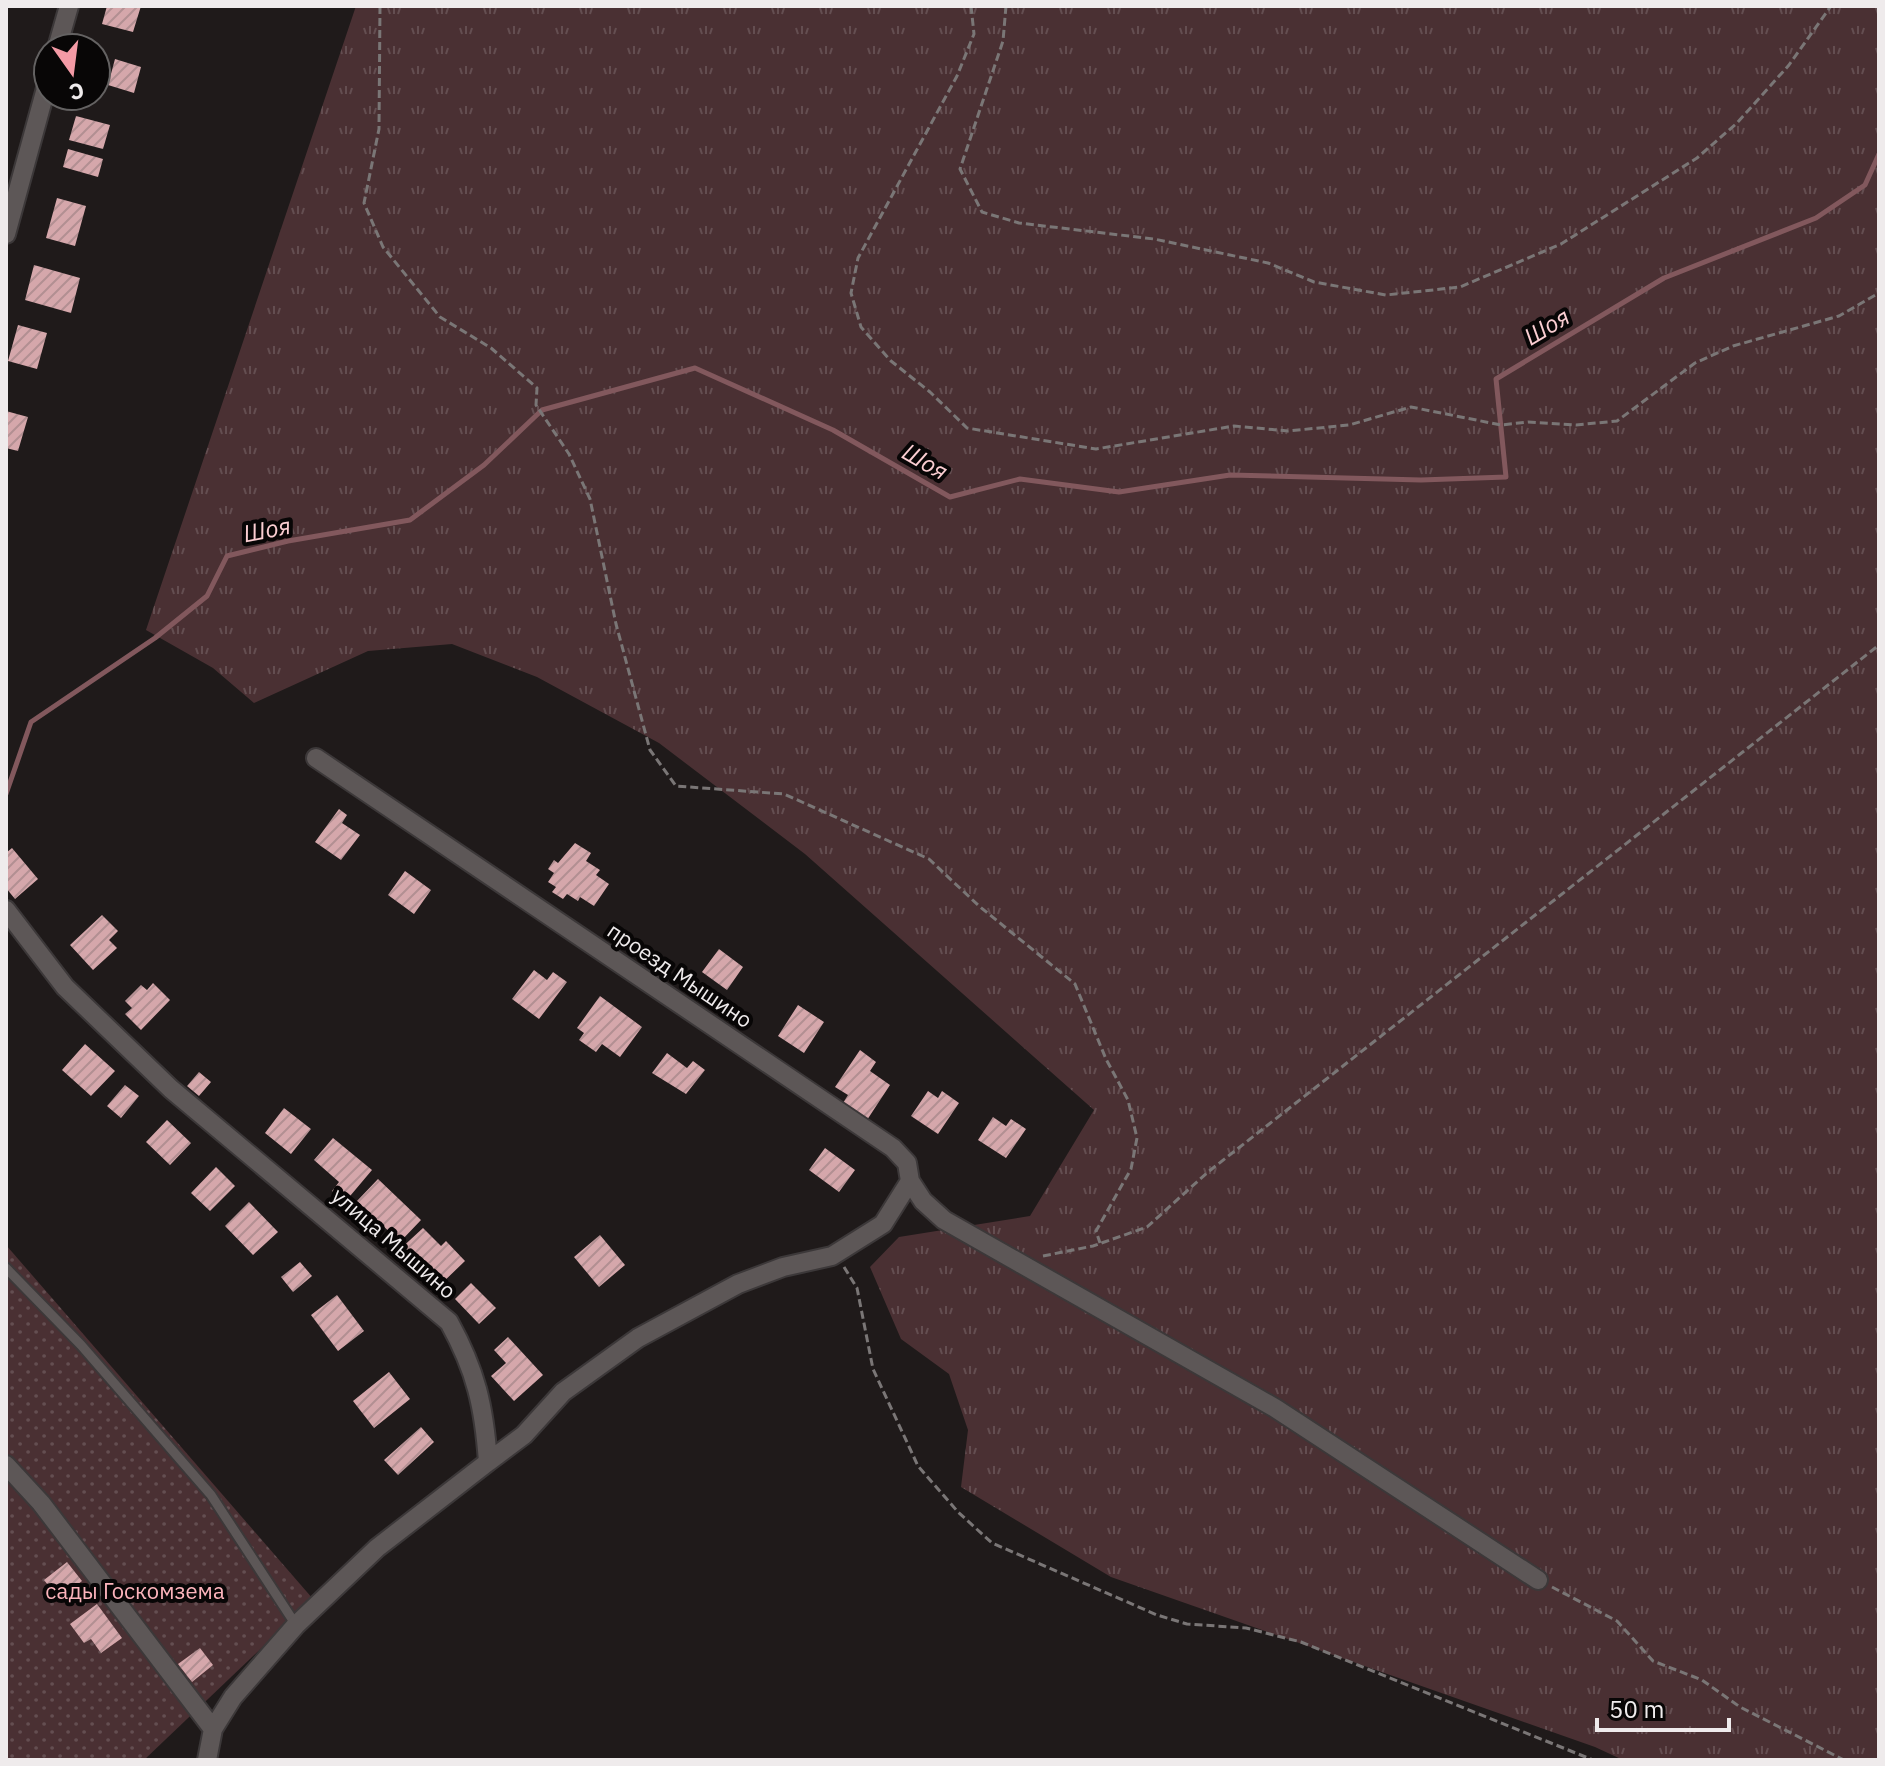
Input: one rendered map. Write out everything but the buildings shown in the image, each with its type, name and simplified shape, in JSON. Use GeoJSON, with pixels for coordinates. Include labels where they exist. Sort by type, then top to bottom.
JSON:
{"type":"FeatureCollection","features":[{"type":"Feature","properties":{"kind":"street"},"geometry":{"type":"LineString","coordinates":[[62,32],[69,6]]}},
{"type":"Feature","properties":{"kind":"street"},"geometry":{"type":"LineString","coordinates":[[6,234],[39,112]]}},
{"type":"Feature","properties":{"kind":"street","name":"проезд Мышино"},"geometry":{"type":"LineString","coordinates":[[316,758],[893,1148],[907,1163],[910,1181],[944,1220],[1275,1408],[1538,1580]]}},
{"type":"Feature","properties":{"kind":"street","name":"улица Мышино"},"geometry":{"type":"LineString","coordinates":[[6,910],[65,987],[171,1089],[449,1322],[470,1360],[484,1409],[488,1462]]}},
{"type":"Feature","properties":{"kind":"street"},"geometry":{"type":"LineString","coordinates":[[207,1760],[213,1729],[233,1697],[296,1625],[377,1548],[524,1435],[563,1392],[638,1338],[738,1284],[783,1267],[832,1256],[883,1224],[910,1181]]}},
{"type":"Feature","properties":{"kind":"street"},"geometry":{"type":"LineString","coordinates":[[6,1465],[41,1503],[213,1729]]}},
{"type":"Feature","properties":{"kind":"lane"},"geometry":{"type":"LineString","coordinates":[[6,1268],[81,1345],[211,1495],[296,1625]]}},
{"type":"Feature","properties":{"kind":"path"},"geometry":{"type":"LineString","coordinates":[[380,6],[379,129],[364,203],[383,247],[440,317],[491,348],[537,388],[536,405],[569,454],[590,499],[616,624],[650,750],[676,786],[784,794],[929,859],[979,906],[1075,984],[1106,1059],[1128,1100],[1137,1138],[1131,1169],[1096,1231],[1100,1243]]}},
{"type":"Feature","properties":{"kind":"path"},"geometry":{"type":"LineString","coordinates":[[971,6],[974,34],[957,76],[858,258],[851,293],[861,327],[891,361],[930,392],[967,428],[1096,449],[1234,426],[1288,431],[1349,425],[1411,407],[1501,425],[1528,422],[1576,425],[1617,421],[1695,363],[1733,346],[1839,316],[1879,293]]}},
{"type":"Feature","properties":{"kind":"path"},"geometry":{"type":"LineString","coordinates":[[1006,6],[1003,41],[960,169],[982,212],[1019,223],[1154,239],[1268,263],[1314,282],[1386,295],[1460,287],[1561,244],[1697,158],[1737,123],[1789,65],[1831,6]]}},
{"type":"Feature","properties":{"kind":"path"},"geometry":{"type":"LineString","coordinates":[[1016,1261],[1100,1243],[1147,1227],[1208,1172],[1879,645]]}},
{"type":"Feature","properties":{"kind":"path"},"geometry":{"type":"LineString","coordinates":[[832,1256],[857,1288],[873,1369],[918,1466],[958,1512],[992,1543],[1157,1615],[1187,1624],[1246,1628],[1301,1642],[1593,1760]]}},
{"type":"Feature","properties":{"kind":"path"},"geometry":{"type":"LineString","coordinates":[[1538,1580],[1617,1621],[1653,1661],[1702,1680],[1740,1707],[1844,1760]]}},
{"type":"Feature","properties":{"kind":"green space"},"geometry":{"type":"Polygon","coordinates":[[[356,6],[1879,6],[1879,1760],[1623,1760],[1595,1747],[1111,1577],[961,1487],[968,1430],[949,1374],[901,1339],[870,1267],[899,1237],[1030,1216],[1094,1110],[805,854],[659,743],[537,677],[452,644],[368,651],[254,703],[213,668],[146,630],[356,6]]]}},
{"type":"Feature","properties":{"kind":"green space","name":"сады Госкомзема"},"geometry":{"type":"Polygon","coordinates":[[[6,1245],[313,1599],[144,1760],[6,1760],[6,1245]]]}},
{"type":"Feature","properties":{"kind":"waterway","name":"Шоя"},"geometry":{"type":"LineString","coordinates":[[6,794],[31,722],[155,638],[207,596],[227,556],[288,541],[410,520],[484,465],[542,410],[695,368],[833,430],[950,497],[1020,479],[1119,492],[1230,475],[1421,480],[1506,477],[1496,379],[1664,278],[1816,218],[1865,185],[1879,154]]}}]}
